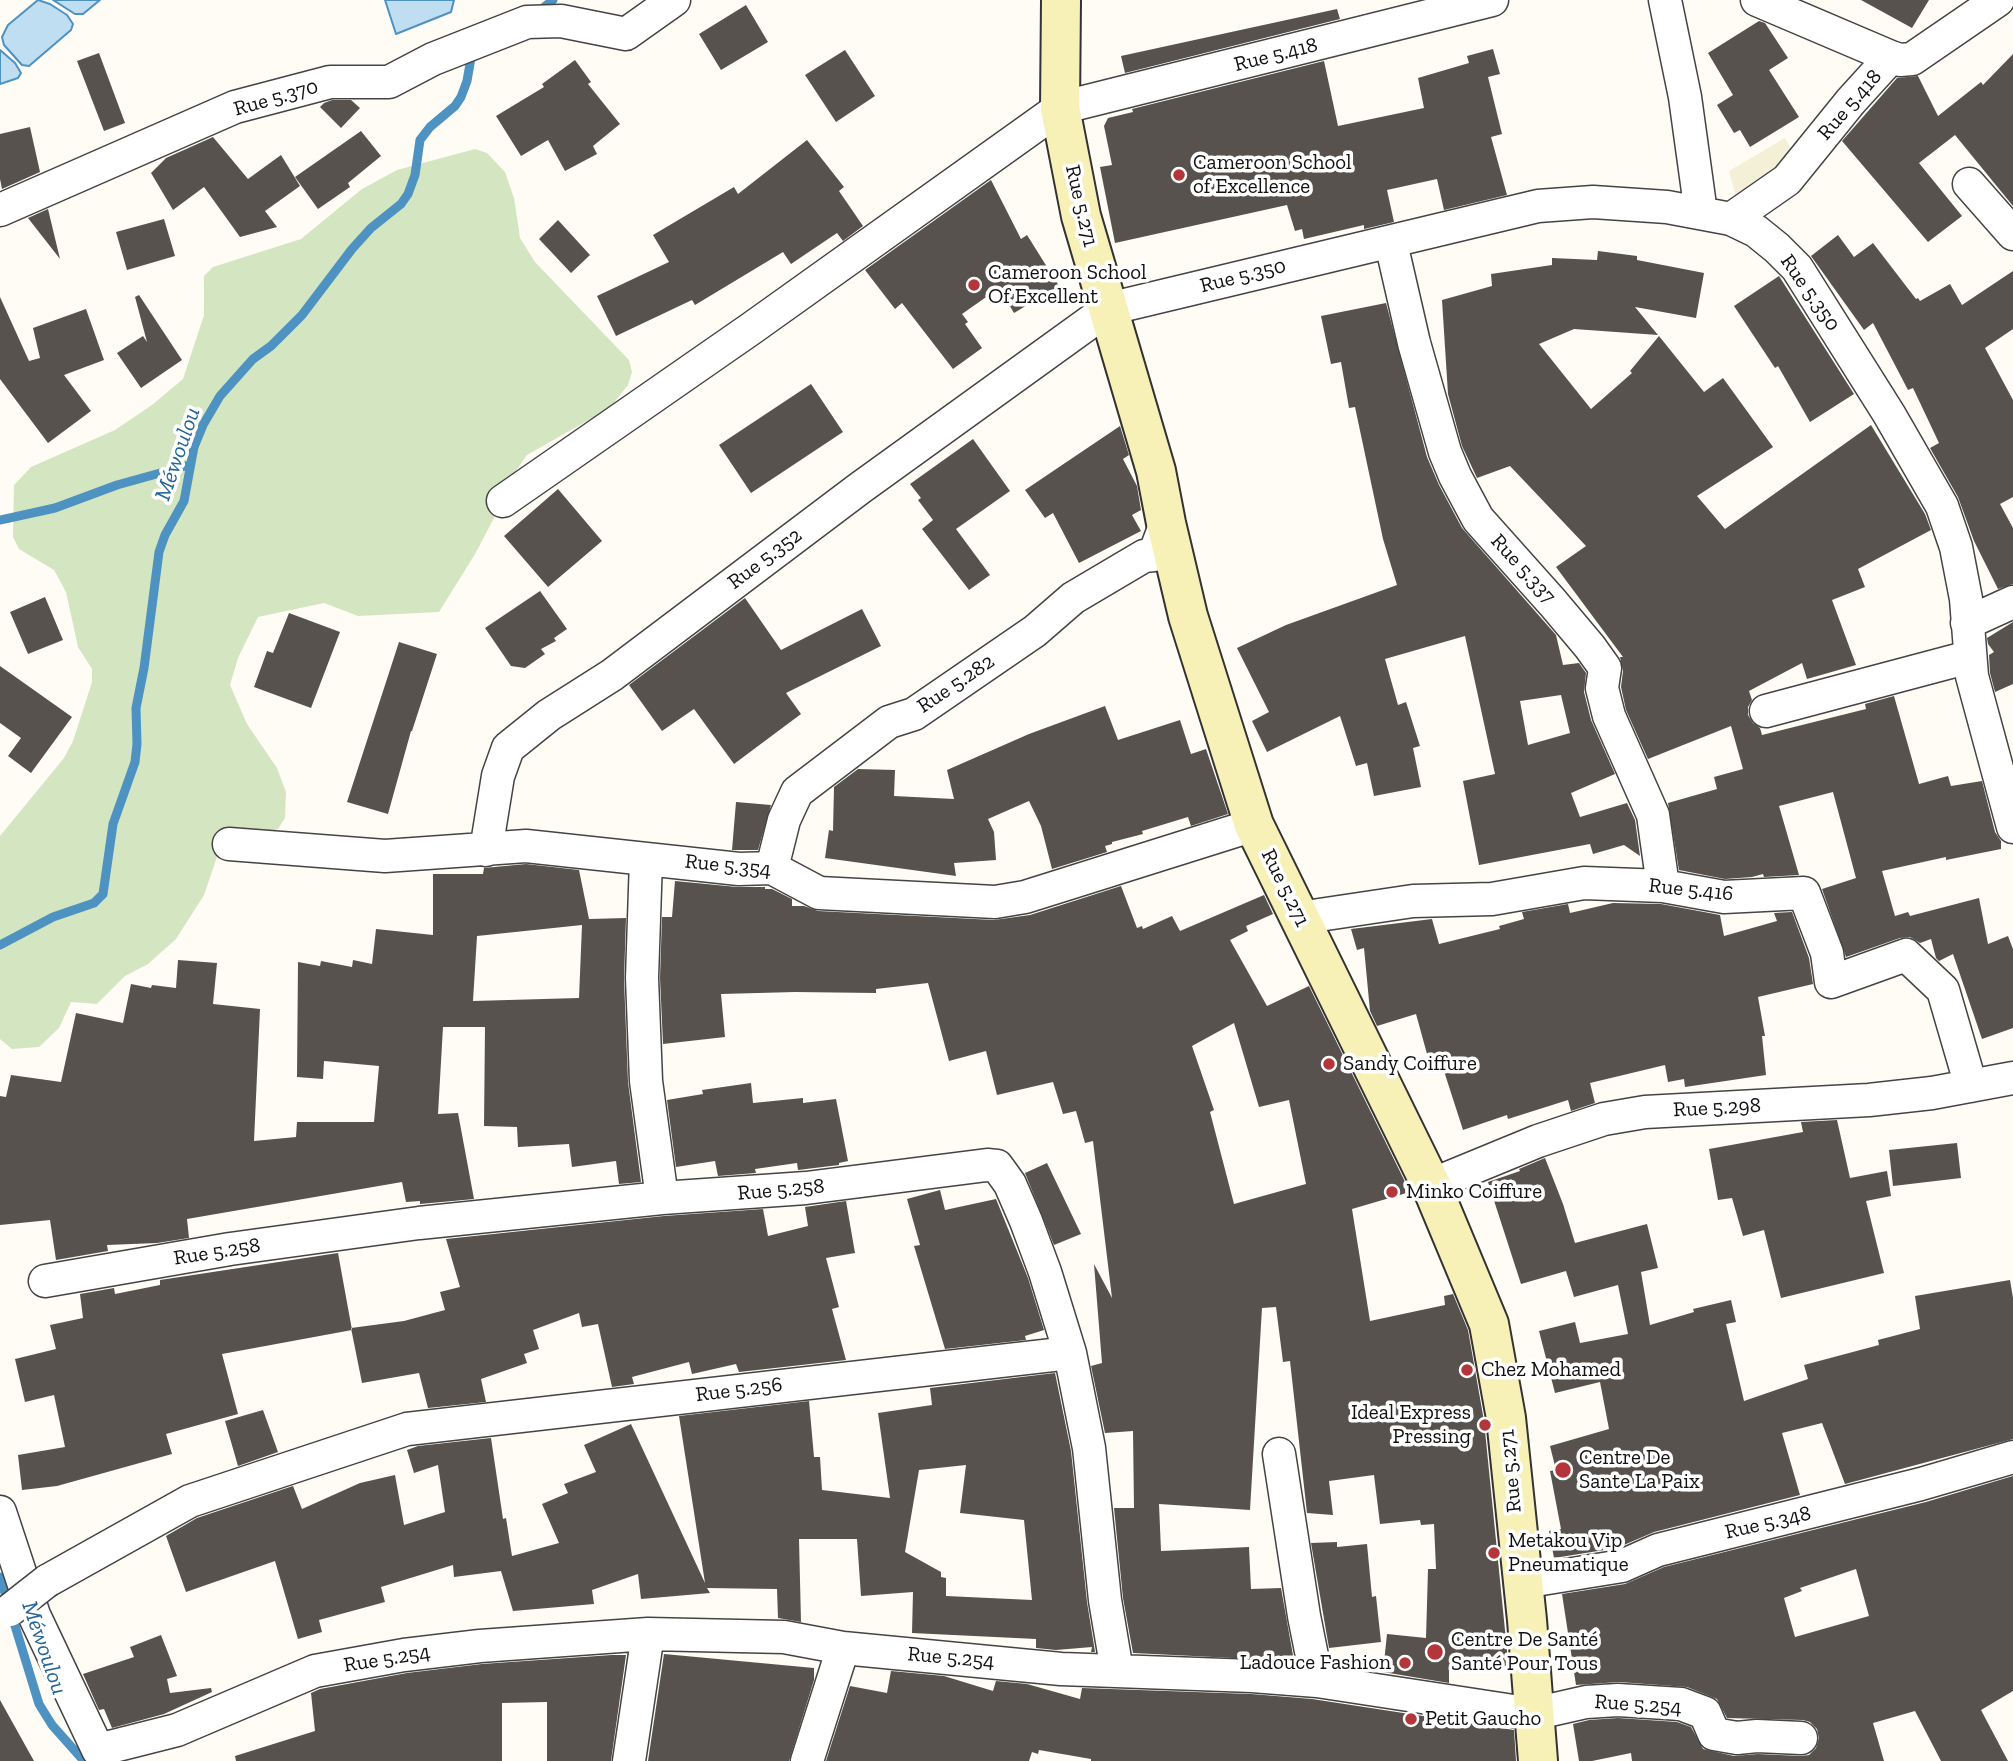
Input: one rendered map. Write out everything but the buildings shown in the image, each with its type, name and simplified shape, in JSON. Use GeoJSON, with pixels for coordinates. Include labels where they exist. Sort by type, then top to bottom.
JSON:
{"type":"FeatureCollection","features":[{"type":"Feature","properties":{"kind":"street","name":"Rue 5.370"},"geometry":{"type":"LineString","coordinates":[[0,210],[235,107],[330,82],[389,82],[433,60],[527,22],[561,22],[626,34],[674,0]]}},
{"type":"Feature","properties":{"kind":"street","name":"Rue 5.418"},"geometry":{"type":"LineString","coordinates":[[1060,108],[1492,0]]}},
{"type":"Feature","properties":{"kind":"street"},"geometry":{"type":"LineString","coordinates":[[1665,0],[1685,97],[1716,216]]}},
{"type":"Feature","properties":{"kind":"street","name":"Rue 5.418"},"geometry":{"type":"LineString","coordinates":[[1716,216],[1787,180],[1891,57],[1757,0]]}},
{"type":"Feature","properties":{"kind":"street"},"geometry":{"type":"LineString","coordinates":[[1891,57],[1900,61],[1912,59],[1998,0]]}},
{"type":"Feature","properties":{"kind":"street","name":"Rue 5.271"},"geometry":{"type":"LineString","coordinates":[[1060,12],[1060,108],[1081,216],[1156,471],[1188,617],[1254,825],[1431,1185],[1489,1324],[1506,1418],[1538,1761]]}},
{"type":"Feature","properties":{"kind":"street"},"geometry":{"type":"LineString","coordinates":[[503,501],[752,328],[1060,108]]}},
{"type":"Feature","properties":{"kind":"street"},"geometry":{"type":"LineString","coordinates":[[1969,184],[2013,234]]}},
{"type":"Feature","properties":{"kind":"street","name":"Rue 5.350"},"geometry":{"type":"LineString","coordinates":[[1108,309],[1538,206],[1593,202],[1667,207],[1716,216],[1756,231],[1797,268],[1896,425],[1942,506],[1956,547],[1966,599],[1972,676],[2009,789],[2013,827]]}},
{"type":"Feature","properties":{"kind":"street","name":"Rue 5.337"},"geometry":{"type":"LineString","coordinates":[[1391,243],[1415,343],[1445,452],[1455,476],[1478,519],[1553,603],[1605,668],[1602,688],[1609,716],[1653,815],[1663,886]]}},
{"type":"Feature","properties":{"kind":"street","name":"Rue 5.352"},"geometry":{"type":"LineString","coordinates":[[486,850],[498,776],[508,748],[549,715],[611,675],[860,488],[1108,309]]}},
{"type":"Feature","properties":{"kind":"street","name":"Rue 5.282"},"geometry":{"type":"LineString","coordinates":[[772,868],[784,820],[797,792],[889,722],[914,714],[1035,631],[1073,598],[1144,556],[1154,555],[1166,523]]}},
{"type":"Feature","properties":{"kind":"street"},"geometry":{"type":"LineString","coordinates":[[1967,623],[2013,602]]}},
{"type":"Feature","properties":{"kind":"street"},"geometry":{"type":"LineString","coordinates":[[1766,711],[1969,657]]}},
{"type":"Feature","properties":{"kind":"street","name":"Rue 5.354"},"geometry":{"type":"LineString","coordinates":[[229,844],[385,856],[526,846],[739,869],[772,868],[819,892],[995,902],[1025,897],[1254,825]]}},
{"type":"Feature","properties":{"kind":"street"},"geometry":{"type":"LineString","coordinates":[[646,859],[642,978],[646,1081],[662,1198]]}},
{"type":"Feature","properties":{"kind":"street","name":"Rue 5.416"},"geometry":{"type":"LineString","coordinates":[[1299,918],[1413,901],[1492,899],[1584,883],[1663,886],[1724,897],[1804,893],[1827,953],[1831,982],[1906,955],[1943,990],[1971,1086]]}},
{"type":"Feature","properties":{"kind":"street","name":"Rue 5.298"},"geometry":{"type":"LineString","coordinates":[[1431,1185],[1538,1141],[1604,1119],[1645,1112],[1869,1100],[1932,1093],[2013,1078]]}},
{"type":"Feature","properties":{"kind":"street","name":"Rue 5.258"},"geometry":{"type":"LineString","coordinates":[[45,1281],[230,1249],[419,1223],[662,1198],[806,1188],[987,1165],[997,1166],[1010,1184],[1026,1222],[1070,1353],[1089,1448],[1105,1600],[1117,1671]]}},
{"type":"Feature","properties":{"kind":"street","name":"Rue 5.256"},"geometry":{"type":"LineString","coordinates":[[5,1613],[47,1581],[190,1501],[407,1429],[1070,1353]]}},
{"type":"Feature","properties":{"kind":"street"},"geometry":{"type":"LineString","coordinates":[[1279,1454],[1317,1681]]}},
{"type":"Feature","properties":{"kind":"street","name":"Rue 5.348"},"geometry":{"type":"LineString","coordinates":[[1523,1583],[1622,1566],[1658,1550],[1909,1487],[2013,1457]]}},
{"type":"Feature","properties":{"kind":"street","name":"Rue 5.254"},"geometry":{"type":"LineString","coordinates":[[0,1512],[34,1615],[99,1750],[177,1730],[315,1671],[404,1655],[480,1646],[648,1634],[784,1637],[843,1648],[1061,1669],[1317,1681],[1533,1714],[1586,1702],[1618,1700],[1681,1704],[1705,1713],[1714,1734],[1737,1738],[1801,1738]]}},
{"type":"Feature","properties":{"kind":"street"},"geometry":{"type":"LineString","coordinates":[[629,1761],[648,1634]]}},
{"type":"Feature","properties":{"kind":"street"},"geometry":{"type":"LineString","coordinates":[[807,1761],[843,1648]]}},
{"type":"Feature","properties":{"kind":"shaded area"},"geometry":{"type":"Polygon","coordinates":[[[1785,138],[1796,158],[1736,197],[1729,171],[1785,138]]]}},
{"type":"Feature","properties":{"kind":"green space"},"geometry":{"type":"Polygon","coordinates":[[[475,149],[487,153],[505,172],[514,198],[520,238],[535,262],[629,360],[632,372],[628,385],[612,405],[601,413],[527,455],[504,488],[503,501],[475,554],[439,612],[358,616],[324,603],[258,617],[238,658],[230,685],[247,724],[277,768],[286,792],[285,818],[278,829],[226,849],[217,857],[204,895],[176,939],[148,964],[125,976],[97,1004],[71,1002],[59,1028],[39,1047],[12,1049],[0,1039],[0,836],[64,758],[73,741],[92,682],[92,669],[78,647],[66,592],[54,570],[19,549],[13,537],[14,485],[31,467],[115,430],[152,405],[183,379],[204,315],[204,276],[213,267],[301,239],[362,189],[397,170],[475,149]]]}},
{"type":"Feature","properties":{"kind":"water"},"geometry":{"type":"Polygon","coordinates":[[[38,0],[67,15],[73,24],[71,30],[29,66],[22,65],[4,45],[2,37],[8,25],[38,0]]]}},
{"type":"Feature","properties":{"kind":"water"},"geometry":{"type":"Polygon","coordinates":[[[53,0],[100,0],[83,14],[75,14],[53,0]]]}},
{"type":"Feature","properties":{"kind":"water"},"geometry":{"type":"Polygon","coordinates":[[[385,0],[454,0],[451,12],[396,34],[385,0]]]}},
{"type":"Feature","properties":{"kind":"water"},"geometry":{"type":"Polygon","coordinates":[[[0,50],[15,63],[21,73],[18,78],[0,84],[0,50]]]}},
{"type":"Feature","properties":{"kind":"waterway","name":"Méwoulou"},"geometry":{"type":"LineString","coordinates":[[538,12],[553,0]]}},
{"type":"Feature","properties":{"kind":"waterway","name":"Méwoulou"},"geometry":{"type":"LineString","coordinates":[[0,945],[53,917],[94,903],[103,894],[113,824],[135,762],[136,708],[159,552],[184,501],[194,447],[203,425],[220,396],[253,359],[271,346],[302,315],[371,228],[401,204],[415,175],[420,140],[461,97],[472,52]]}},
{"type":"Feature","properties":{"kind":"waterway"},"geometry":{"type":"LineString","coordinates":[[0,520],[55,508],[117,485],[189,465]]}},
{"type":"Feature","properties":{"kind":"waterway","name":"Méwoulou"},"geometry":{"type":"LineString","coordinates":[[0,1577],[39,1704],[52,1725],[84,1761]]}},
{"type":"Feature","properties":{"kind":"place","name":"Cameroon School of Excellence"},"geometry":{"type":"Point","coordinates":[1179,175]}},
{"type":"Feature","properties":{"kind":"place","name":"Cameroon School Of Excellent"},"geometry":{"type":"Point","coordinates":[974,285]}},
{"type":"Feature","properties":{"kind":"place","name":"Sandy Coiffure"},"geometry":{"type":"Point","coordinates":[1329,1064]}},
{"type":"Feature","properties":{"kind":"place","name":"Minko Coiffure"},"geometry":{"type":"Point","coordinates":[1392,1192]}},
{"type":"Feature","properties":{"kind":"place","name":"Chez Mohamed"},"geometry":{"type":"Point","coordinates":[1467,1370]}},
{"type":"Feature","properties":{"kind":"place","name":"Ideal Express Pressing"},"geometry":{"type":"Point","coordinates":[1485,1425]}},
{"type":"Feature","properties":{"kind":"place","name":"Centre De Sante La Paix"},"geometry":{"type":"Point","coordinates":[1563,1470]}},
{"type":"Feature","properties":{"kind":"place","name":"Metakou Vip Pneumatique"},"geometry":{"type":"Point","coordinates":[1494,1553]}},
{"type":"Feature","properties":{"kind":"place","name":"Centre De Santé Santé Pour Tous"},"geometry":{"type":"Point","coordinates":[1435,1652]}},
{"type":"Feature","properties":{"kind":"place","name":"Ladouce Fashion"},"geometry":{"type":"Point","coordinates":[1405,1663]}},
{"type":"Feature","properties":{"kind":"place","name":"Petit Gaucho"},"geometry":{"type":"Point","coordinates":[1411,1719]}}]}
